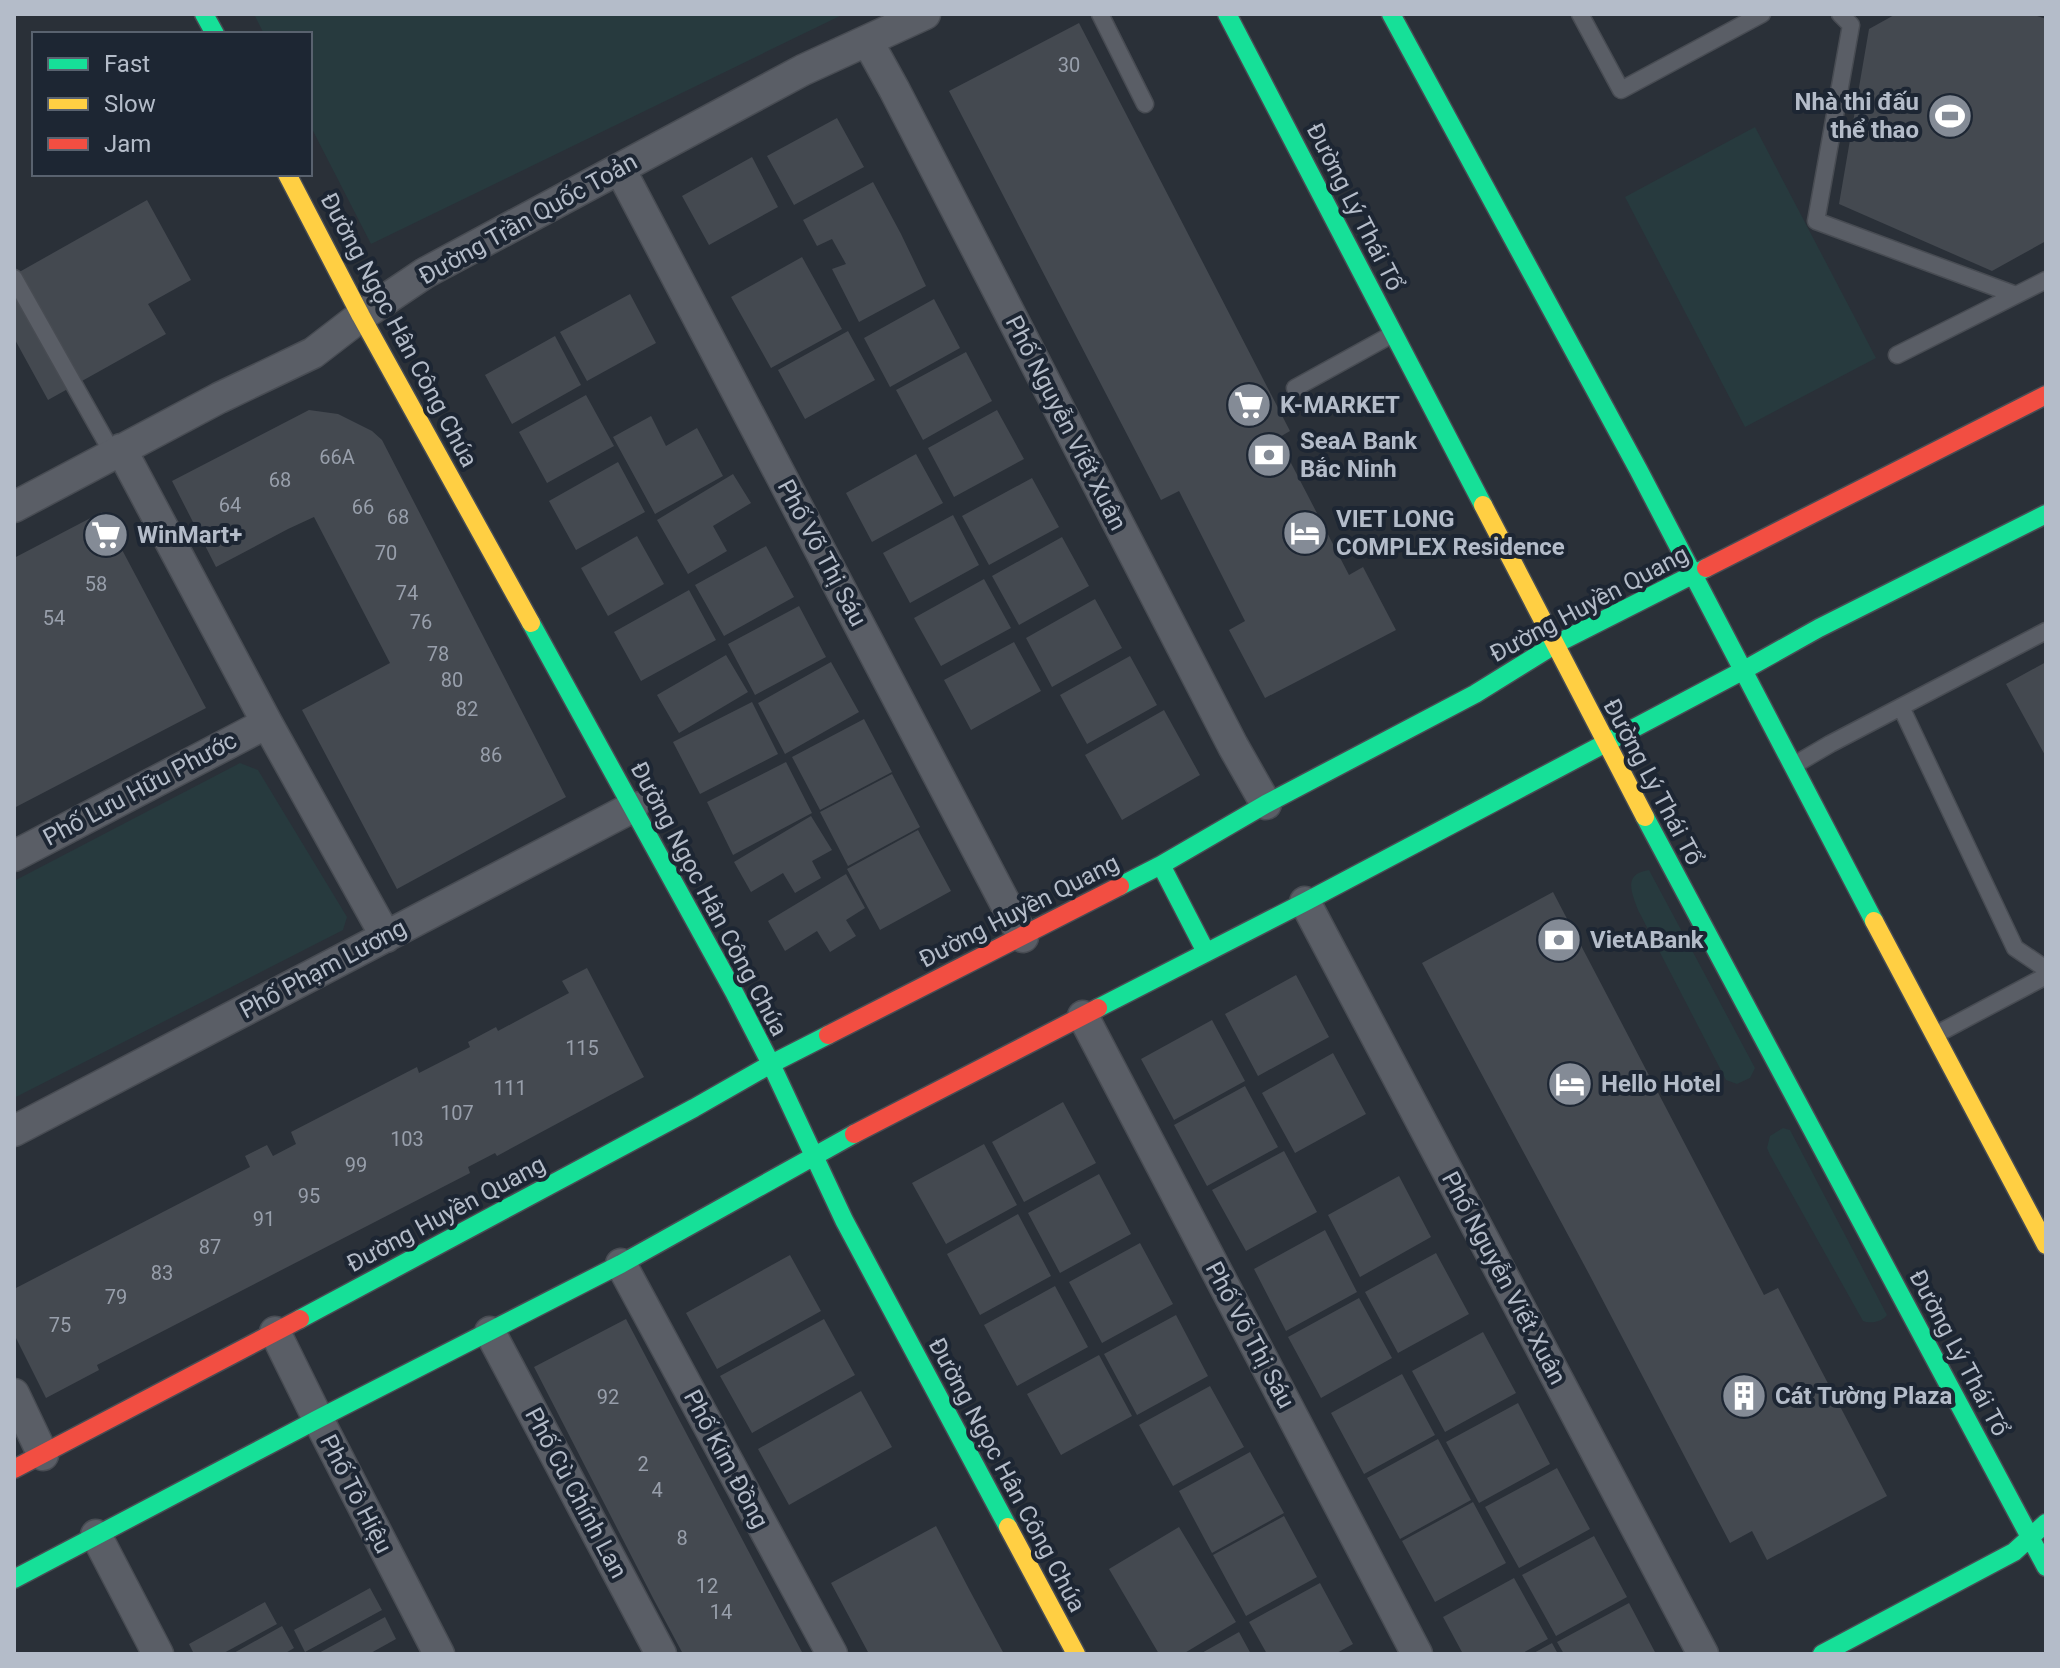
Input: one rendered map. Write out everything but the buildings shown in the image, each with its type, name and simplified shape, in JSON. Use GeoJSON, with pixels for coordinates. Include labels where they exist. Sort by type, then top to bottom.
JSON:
{"type":"FeatureCollection","features":[{"type":"Feature","properties":{"kind":"street"},"geometry":{"type":"LineString","coordinates":[[204,14],[214,32]]}},
{"type":"Feature","properties":{"kind":"street","name":"Đường Trần Quốc Toản"},"geometry":{"type":"LineString","coordinates":[[14,507],[219,398],[313,353],[425,273],[803,70],[925,14]]}},
{"type":"Feature","properties":{"kind":"street","name":"Đường Lý Thái Tổ"},"geometry":{"type":"LineString","coordinates":[[1227,14],[1605,743],[2046,1567]]}},
{"type":"Feature","properties":{"kind":"street"},"geometry":{"type":"LineString","coordinates":[[1391,14],[1638,469],[2046,1245]]}},
{"type":"Feature","properties":{"kind":"street","name":"Phố Nguyễn Viết Xuân"},"geometry":{"type":"LineString","coordinates":[[868,42],[1266,804]]}},
{"type":"Feature","properties":{"kind":"street","name":"Phố Võ Thị Sáu"},"geometry":{"type":"LineString","coordinates":[[620,169],[1023,937]]}},
{"type":"Feature","properties":{"kind":"street","name":"Đường Ngọc Hân Công Chúa"},"geometry":{"type":"LineString","coordinates":[[288,176],[361,316],[633,807],[771,1064],[844,1220],[1076,1654]]}},
{"type":"Feature","properties":{"kind":"street","name":"Đường Huyền Quang"},"geometry":{"type":"LineString","coordinates":[[14,1469],[694,1108],[771,1064],[1161,865],[1266,804],[1476,694],[1554,645],[2046,395]]}},
{"type":"Feature","properties":{"kind":"street"},"geometry":{"type":"LineString","coordinates":[[117,451],[386,937]]}},
{"type":"Feature","properties":{"kind":"street"},"geometry":{"type":"LineString","coordinates":[[14,1579],[621,1264],[876,1122],[1305,902],[1819,628],[2046,514]]}},
{"type":"Feature","properties":{"kind":"street","name":"Phố Lưu Hữu Phước"},"geometry":{"type":"LineString","coordinates":[[14,856],[267,723]]}},
{"type":"Feature","properties":{"kind":"street","name":"Phố Phạm Lương"},"geometry":{"type":"LineString","coordinates":[[14,1131],[633,807]]}},
{"type":"Feature","properties":{"kind":"street"},"geometry":{"type":"LineString","coordinates":[[1161,865],[1206,952]]}},
{"type":"Feature","properties":{"kind":"street","name":"Phố Nguyễn Viết Xuân"},"geometry":{"type":"LineString","coordinates":[[1305,902],[1703,1654]]}},
{"type":"Feature","properties":{"kind":"street","name":"Phố Võ Thị Sáu"},"geometry":{"type":"LineString","coordinates":[[1083,1016],[1417,1654]]}},
{"type":"Feature","properties":{"kind":"street","name":"Phố Kim Đồng"},"geometry":{"type":"LineString","coordinates":[[621,1264],[832,1654]]}},
{"type":"Feature","properties":{"kind":"street","name":"Phố Tô Hiệu"},"geometry":{"type":"LineString","coordinates":[[275,1332],[439,1654]]}},
{"type":"Feature","properties":{"kind":"street","name":"Phố Cù Chính Lan"},"geometry":{"type":"LineString","coordinates":[[490,1332],[661,1654]]}},
{"type":"Feature","properties":{"kind":"street"},"geometry":{"type":"LineString","coordinates":[[14,1394],[43,1455]]}},
{"type":"Feature","properties":{"kind":"street"},"geometry":{"type":"LineString","coordinates":[[1822,1654],[2014,1552],[2046,1523]]}},
{"type":"Feature","properties":{"kind":"street"},"geometry":{"type":"LineString","coordinates":[[96,1535],[158,1654]]}},
{"type":"Feature","properties":{"kind":"lane"},"geometry":{"type":"LineString","coordinates":[[1100,14],[1145,104]]}},
{"type":"Feature","properties":{"kind":"lane"},"geometry":{"type":"LineString","coordinates":[[1580,14],[1621,90],[1762,14]]}},
{"type":"Feature","properties":{"kind":"lane"},"geometry":{"type":"LineString","coordinates":[[1840,14],[1851,25],[1816,221],[2016,295]]}},
{"type":"Feature","properties":{"kind":"lane"},"geometry":{"type":"LineString","coordinates":[[14,278],[117,451]]}},
{"type":"Feature","properties":{"kind":"lane"},"geometry":{"type":"LineString","coordinates":[[1897,355],[2046,280]]}},
{"type":"Feature","properties":{"kind":"lane"},"geometry":{"type":"LineString","coordinates":[[1295,388],[1393,334]]}},
{"type":"Feature","properties":{"kind":"lane"},"geometry":{"type":"LineString","coordinates":[[1794,765],[2046,631]]}},
{"type":"Feature","properties":{"kind":"lane"},"geometry":{"type":"LineString","coordinates":[[1901,707],[2015,948],[2046,969]]}},
{"type":"Feature","properties":{"kind":"lane"},"geometry":{"type":"LineString","coordinates":[[1934,1036],[2046,976]]}},
{"type":"Feature","properties":{"kind":"green space"},"geometry":{"type":"Polygon","coordinates":[[[254,14],[844,14],[371,244],[312,129],[312,32],[263,32],[254,14]]]}},
{"type":"Feature","properties":{"kind":"green space"},"geometry":{"type":"Polygon","coordinates":[[[1755,127],[1876,358],[1745,427],[1625,197],[1755,127]]]}},
{"type":"Feature","properties":{"kind":"green space"},"geometry":{"type":"Polygon","coordinates":[[[240,763],[258,770],[347,917],[343,930],[14,1098],[14,881],[240,763]]]}},
{"type":"Feature","properties":{"kind":"green space"},"geometry":{"type":"Polygon","coordinates":[[[1649,870],[1755,1068],[1750,1078],[1737,1084],[1726,1080],[1638,910],[1632,880],[1649,870]]]}},
{"type":"Feature","properties":{"kind":"green space"},"geometry":{"type":"Polygon","coordinates":[[[1783,1128],[1790,1130],[1887,1315],[1882,1319],[1863,1321],[1770,1155],[1767,1148],[1770,1136],[1783,1128]]]}},
{"type":"Feature","properties":{"kind":"traffic: fast"},"geometry":{"type":"LineString","coordinates":[[204,14],[214,32]]}},
{"type":"Feature","properties":{"kind":"traffic: fast"},"geometry":{"type":"LineString","coordinates":[[1227,14],[1483,505]]}},
{"type":"Feature","properties":{"kind":"traffic: fast"},"geometry":{"type":"LineString","coordinates":[[1391,14],[1638,469],[1874,921]]}},
{"type":"Feature","properties":{"kind":"traffic: fast"},"geometry":{"type":"LineString","coordinates":[[1098,1008],[1305,902],[1819,628],[2046,514]]}},
{"type":"Feature","properties":{"kind":"traffic: fast"},"geometry":{"type":"LineString","coordinates":[[1120,886],[1266,804],[1475,694],[1554,645],[1706,568]]}},
{"type":"Feature","properties":{"kind":"traffic: fast"},"geometry":{"type":"LineString","coordinates":[[531,623],[734,992],[844,1220],[1008,1527]]}},
{"type":"Feature","properties":{"kind":"traffic: fast"},"geometry":{"type":"LineString","coordinates":[[1645,817],[2046,1567]]}},
{"type":"Feature","properties":{"kind":"traffic: fast"},"geometry":{"type":"LineString","coordinates":[[1161,865],[1206,952]]}},
{"type":"Feature","properties":{"kind":"traffic: fast"},"geometry":{"type":"LineString","coordinates":[[300,1319],[828,1035]]}},
{"type":"Feature","properties":{"kind":"traffic: fast"},"geometry":{"type":"LineString","coordinates":[[14,1579],[621,1264],[854,1134]]}},
{"type":"Feature","properties":{"kind":"traffic: fast"},"geometry":{"type":"LineString","coordinates":[[1822,1654],[2014,1552],[2046,1523]]}},
{"type":"Feature","properties":{"kind":"traffic: slow"},"geometry":{"type":"LineString","coordinates":[[288,176],[361,316],[531,623]]}},
{"type":"Feature","properties":{"kind":"traffic: slow"},"geometry":{"type":"LineString","coordinates":[[1483,505],[1645,817]]}},
{"type":"Feature","properties":{"kind":"traffic: slow"},"geometry":{"type":"LineString","coordinates":[[1874,921],[2046,1245]]}},
{"type":"Feature","properties":{"kind":"traffic: slow"},"geometry":{"type":"LineString","coordinates":[[1008,1527],[1076,1654]]}},
{"type":"Feature","properties":{"kind":"traffic: jam"},"geometry":{"type":"LineString","coordinates":[[1706,568],[2046,395]]}},
{"type":"Feature","properties":{"kind":"traffic: jam"},"geometry":{"type":"LineString","coordinates":[[828,1035],[1120,886]]}},
{"type":"Feature","properties":{"kind":"traffic: jam"},"geometry":{"type":"LineString","coordinates":[[854,1134],[1098,1008]]}},
{"type":"Feature","properties":{"kind":"traffic: jam"},"geometry":{"type":"LineString","coordinates":[[14,1469],[300,1319]]}},
{"type":"Feature","properties":{"kind":"place","name":"Nhà thi đấu thể thao"},"geometry":{"type":"Point","coordinates":[1950,116]}},
{"type":"Feature","properties":{"kind":"place","name":"K-MARKET"},"geometry":{"type":"Point","coordinates":[1249,405]}},
{"type":"Feature","properties":{"kind":"place","name":"SeaA Bank Bắc Ninh"},"geometry":{"type":"Point","coordinates":[1269,455]}},
{"type":"Feature","properties":{"kind":"place","name":"VIET LONG COMPLEX Residence"},"geometry":{"type":"Point","coordinates":[1305,533]}},
{"type":"Feature","properties":{"kind":"place","name":"WinMart+"},"geometry":{"type":"Point","coordinates":[106,535]}},
{"type":"Feature","properties":{"kind":"place","name":"VietABank"},"geometry":{"type":"Point","coordinates":[1559,940]}},
{"type":"Feature","properties":{"kind":"place","name":"Hello Hotel"},"geometry":{"type":"Point","coordinates":[1570,1084]}},
{"type":"Feature","properties":{"kind":"place","name":"Cát Tường Plaza"},"geometry":{"type":"Point","coordinates":[1744,1396]}}]}
